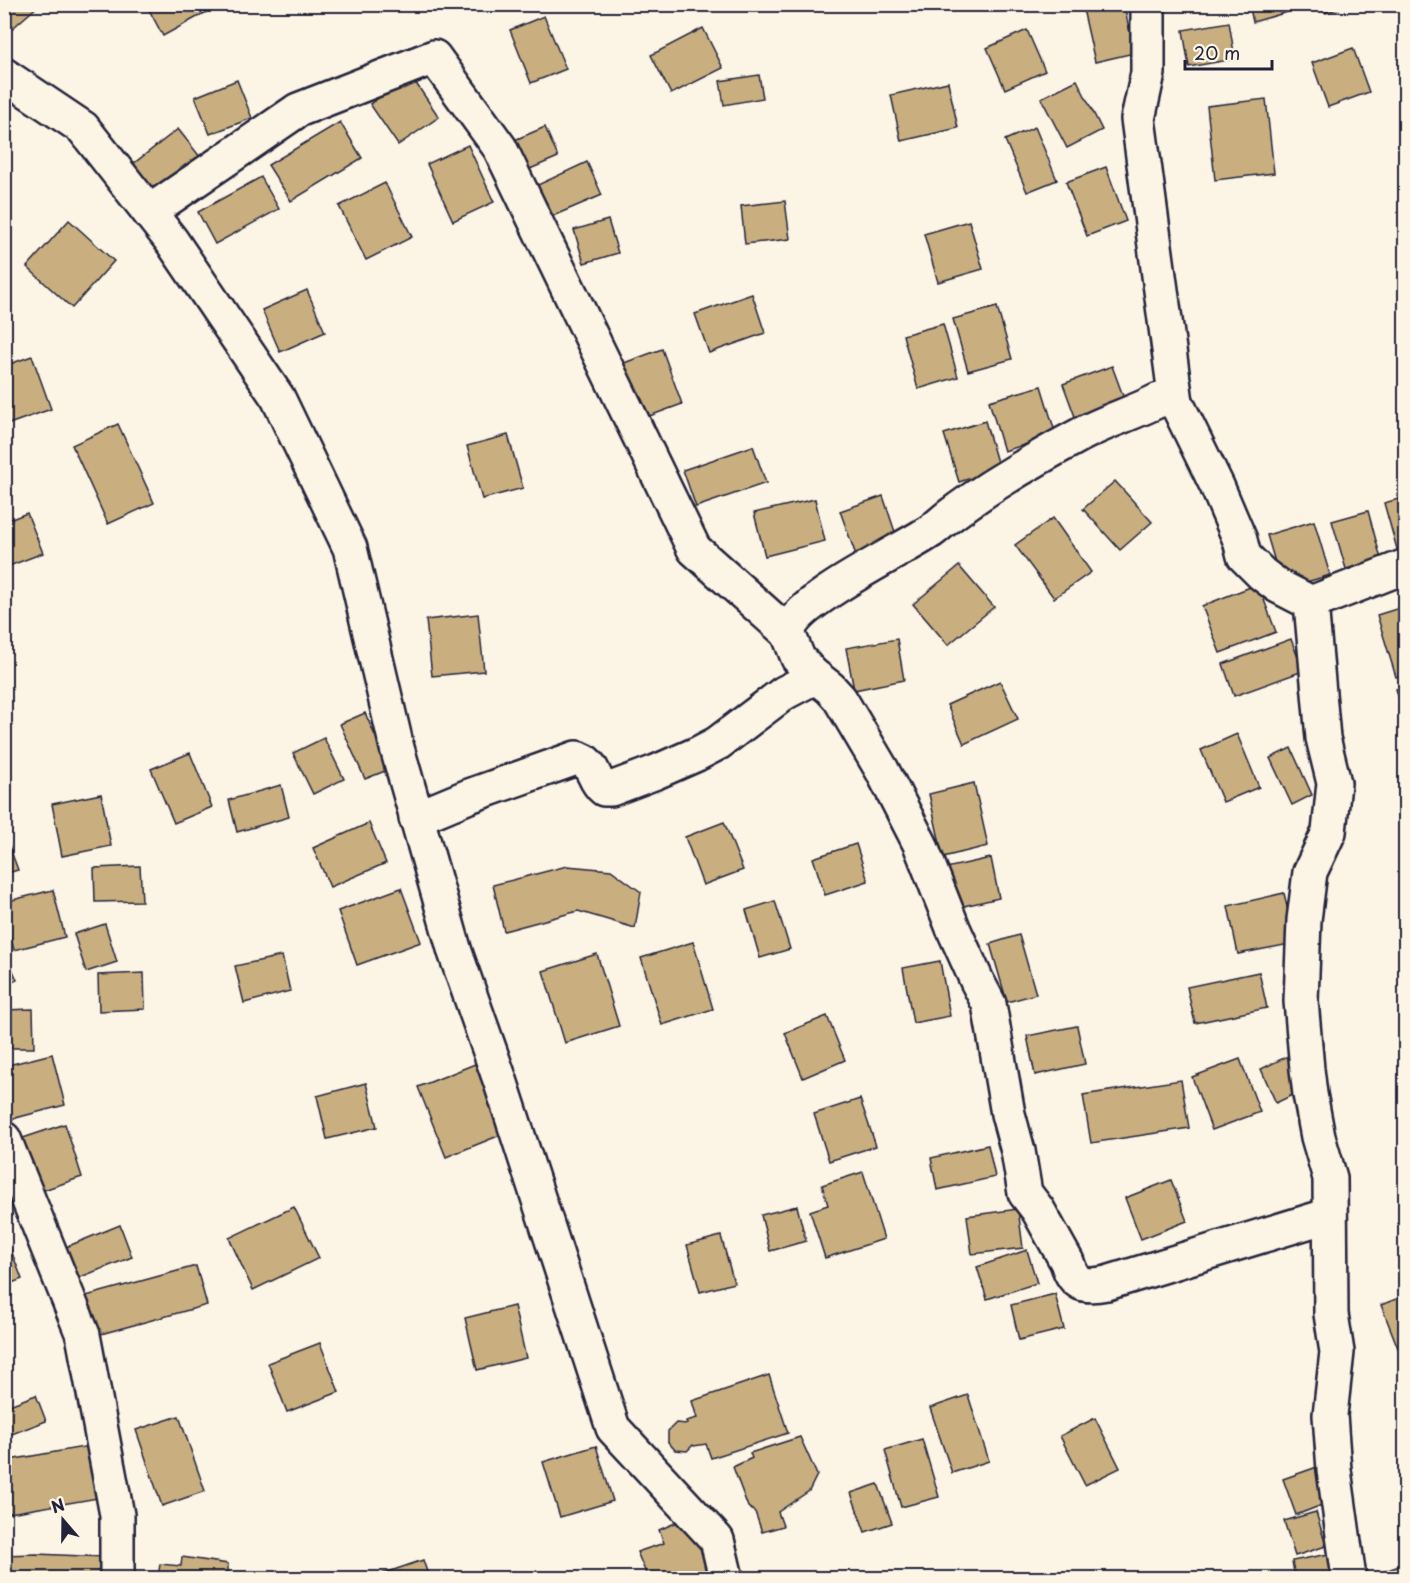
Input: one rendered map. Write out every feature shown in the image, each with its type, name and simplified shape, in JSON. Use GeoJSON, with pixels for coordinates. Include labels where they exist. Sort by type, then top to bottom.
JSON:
{"type":"FeatureCollection","features":[{"type":"Feature","properties":{"kind":"street"},"geometry":{"type":"LineString","coordinates":[[1148,4],[1148,73],[1138,119],[1176,402],[1214,478],[1245,556],[1262,574],[1278,586],[1311,603],[1406,566]]}},
{"type":"Feature","properties":{"kind":"street"},"geometry":{"type":"LineString","coordinates":[[149,212],[298,110],[434,57],[500,148],[694,549],[788,633],[798,658],[840,699],[882,770],[920,844],[953,928],[989,1005],[1008,1114],[1018,1151],[1025,1193],[1038,1210],[1075,1279],[1089,1286],[1107,1283],[1330,1215]]}},
{"type":"Feature","properties":{"kind":"street"},"geometry":{"type":"LineString","coordinates":[[4,75],[83,128],[171,240],[278,398],[350,548],[397,748],[455,952],[500,1080],[613,1428],[717,1540],[726,1578]]}},
{"type":"Feature","properties":{"kind":"street"},"geometry":{"type":"LineString","coordinates":[[788,633],[792,622],[827,593],[931,531],[996,483],[1113,419],[1160,400],[1176,402]]}},
{"type":"Feature","properties":{"kind":"street"},"geometry":{"type":"LineString","coordinates":[[1311,603],[1323,738],[1334,783],[1329,832],[1310,872],[1304,920],[1301,1001],[1310,1094],[1318,1137],[1330,1178],[1331,1314],[1337,1352],[1330,1415],[1334,1470],[1349,1578]]}},
{"type":"Feature","properties":{"kind":"street"},"geometry":{"type":"LineString","coordinates":[[416,818],[469,796],[576,758],[585,759],[600,786],[604,789],[611,789],[697,754],[718,743],[784,693],[807,681],[812,674]]}},
{"type":"Feature","properties":{"kind":"street"},"geometry":{"type":"LineString","coordinates":[[4,1138],[83,1335],[117,1515],[117,1578]]}},
{"type":"Feature","properties":{"kind":"building"},"geometry":{"type":"Polygon","coordinates":[[[4,4],[40,4],[5,35],[4,4]]]}},
{"type":"Feature","properties":{"kind":"building"},"geometry":{"type":"Polygon","coordinates":[[[146,4],[221,4],[163,36],[146,4]]]}},
{"type":"Feature","properties":{"kind":"building"},"geometry":{"type":"Polygon","coordinates":[[[1102,4],[1124,4],[1134,53],[1095,62],[1083,9],[1102,4]]]}},
{"type":"Feature","properties":{"kind":"building"},"geometry":{"type":"Polygon","coordinates":[[[1249,4],[1286,4],[1288,12],[1253,22],[1249,4]]]}},
{"type":"Feature","properties":{"kind":"building"},"geometry":{"type":"Polygon","coordinates":[[[1322,4],[1349,4],[1326,13],[1322,4]]]}},
{"type":"Feature","properties":{"kind":"building"},"geometry":{"type":"Polygon","coordinates":[[[544,16],[566,69],[531,83],[510,30],[544,16]]]}},
{"type":"Feature","properties":{"kind":"building"},"geometry":{"type":"Polygon","coordinates":[[[1229,22],[1235,59],[1189,67],[1183,30],[1229,22]]]}},
{"type":"Feature","properties":{"kind":"building"},"geometry":{"type":"Polygon","coordinates":[[[703,28],[723,68],[671,94],[651,55],[703,28]]]}},
{"type":"Feature","properties":{"kind":"building"},"geometry":{"type":"Polygon","coordinates":[[[1027,30],[1045,71],[1005,89],[987,48],[1027,30]]]}},
{"type":"Feature","properties":{"kind":"building"},"geometry":{"type":"Polygon","coordinates":[[[1353,48],[1369,92],[1328,107],[1312,63],[1353,48]]]}},
{"type":"Feature","properties":{"kind":"building"},"geometry":{"type":"Polygon","coordinates":[[[759,75],[763,98],[724,105],[720,81],[759,75]]]}},
{"type":"Feature","properties":{"kind":"building"},"geometry":{"type":"Polygon","coordinates":[[[411,76],[439,117],[398,145],[370,104],[411,76]]]}},
{"type":"Feature","properties":{"kind":"building"},"geometry":{"type":"Polygon","coordinates":[[[237,80],[252,118],[210,134],[195,97],[237,80]]]}},
{"type":"Feature","properties":{"kind":"building"},"geometry":{"type":"Polygon","coordinates":[[[1077,80],[1102,130],[1067,148],[1041,98],[1077,80]]]}},
{"type":"Feature","properties":{"kind":"building"},"geometry":{"type":"Polygon","coordinates":[[[948,82],[958,128],[901,141],[891,95],[948,82]]]}},
{"type":"Feature","properties":{"kind":"building"},"geometry":{"type":"Polygon","coordinates":[[[1266,99],[1274,173],[1215,180],[1207,106],[1266,99]]]}},
{"type":"Feature","properties":{"kind":"building"},"geometry":{"type":"Polygon","coordinates":[[[340,122],[362,158],[291,201],[268,165],[340,122]]]}},
{"type":"Feature","properties":{"kind":"building"},"geometry":{"type":"Polygon","coordinates":[[[545,127],[558,157],[516,175],[503,145],[545,127]]]}},
{"type":"Feature","properties":{"kind":"building"},"geometry":{"type":"Polygon","coordinates":[[[1035,127],[1057,180],[1027,192],[1005,140],[1035,127]]]}},
{"type":"Feature","properties":{"kind":"building"},"geometry":{"type":"Polygon","coordinates":[[[178,129],[201,158],[156,193],[133,164],[178,129]]]}},
{"type":"Feature","properties":{"kind":"building"},"geometry":{"type":"Polygon","coordinates":[[[468,145],[494,202],[453,221],[427,164],[468,145]]]}},
{"type":"Feature","properties":{"kind":"building"},"geometry":{"type":"Polygon","coordinates":[[[587,162],[602,195],[541,221],[527,190],[587,162]]]}},
{"type":"Feature","properties":{"kind":"building"},"geometry":{"type":"Polygon","coordinates":[[[1106,167],[1126,221],[1087,236],[1066,182],[1106,167]]]}},
{"type":"Feature","properties":{"kind":"building"},"geometry":{"type":"Polygon","coordinates":[[[261,177],[279,209],[215,244],[198,212],[261,177]]]}},
{"type":"Feature","properties":{"kind":"building"},"geometry":{"type":"Polygon","coordinates":[[[385,183],[412,237],[366,260],[339,206],[385,183]]]}},
{"type":"Feature","properties":{"kind":"building"},"geometry":{"type":"Polygon","coordinates":[[[785,201],[790,239],[745,244],[741,206],[785,201]]]}},
{"type":"Feature","properties":{"kind":"building"},"geometry":{"type":"Polygon","coordinates":[[[69,220],[114,261],[72,308],[27,267],[69,220]]]}},
{"type":"Feature","properties":{"kind":"building"},"geometry":{"type":"Polygon","coordinates":[[[608,220],[618,253],[584,263],[574,230],[608,220]]]}},
{"type":"Feature","properties":{"kind":"building"},"geometry":{"type":"Polygon","coordinates":[[[969,221],[983,269],[938,282],[924,234],[969,221]]]}},
{"type":"Feature","properties":{"kind":"building"},"geometry":{"type":"Polygon","coordinates":[[[307,290],[325,332],[280,352],[262,310],[307,290]]]}},
{"type":"Feature","properties":{"kind":"building"},"geometry":{"type":"Polygon","coordinates":[[[752,294],[765,333],[709,353],[695,314],[752,294]]]}},
{"type":"Feature","properties":{"kind":"building"},"geometry":{"type":"Polygon","coordinates":[[[997,307],[1012,359],[968,371],[953,319],[997,307]]]}},
{"type":"Feature","properties":{"kind":"building"},"geometry":{"type":"Polygon","coordinates":[[[943,324],[958,377],[918,389],[903,335],[943,324]]]}},
{"type":"Feature","properties":{"kind":"building"},"geometry":{"type":"Polygon","coordinates":[[[662,349],[682,404],[644,418],[624,363],[662,349]]]}},
{"type":"Feature","properties":{"kind":"building"},"geometry":{"type":"Polygon","coordinates":[[[32,356],[51,409],[9,424],[4,412],[4,366],[32,356]]]}},
{"type":"Feature","properties":{"kind":"building"},"geometry":{"type":"Polygon","coordinates":[[[1112,366],[1126,404],[1077,422],[1063,384],[1112,366]]]}},
{"type":"Feature","properties":{"kind":"building"},"geometry":{"type":"Polygon","coordinates":[[[1041,386],[1056,435],[1004,451],[989,401],[1041,386]]]}},
{"type":"Feature","properties":{"kind":"building"},"geometry":{"type":"Polygon","coordinates":[[[985,421],[999,469],[959,482],[944,434],[985,421]]]}},
{"type":"Feature","properties":{"kind":"building"},"geometry":{"type":"Polygon","coordinates":[[[118,424],[154,503],[108,524],[72,445],[118,424]]]}},
{"type":"Feature","properties":{"kind":"building"},"geometry":{"type":"Polygon","coordinates":[[[508,435],[523,488],[482,499],[467,446],[508,435]]]}},
{"type":"Feature","properties":{"kind":"building"},"geometry":{"type":"Polygon","coordinates":[[[753,446],[766,483],[696,507],[683,470],[753,446]]]}},
{"type":"Feature","properties":{"kind":"building"},"geometry":{"type":"Polygon","coordinates":[[[1115,481],[1152,522],[1120,550],[1083,509],[1115,481]]]}},
{"type":"Feature","properties":{"kind":"building"},"geometry":{"type":"Polygon","coordinates":[[[883,496],[899,544],[857,558],[840,511],[883,496]]]}},
{"type":"Feature","properties":{"kind":"building"},"geometry":{"type":"Polygon","coordinates":[[[1406,497],[1406,547],[1397,549],[1384,503],[1406,497]]]}},
{"type":"Feature","properties":{"kind":"building"},"geometry":{"type":"Polygon","coordinates":[[[815,499],[825,541],[765,556],[754,513],[815,499]]]}},
{"type":"Feature","properties":{"kind":"building"},"geometry":{"type":"Polygon","coordinates":[[[1368,511],[1381,559],[1346,569],[1332,521],[1368,511]]]}},
{"type":"Feature","properties":{"kind":"building"},"geometry":{"type":"Polygon","coordinates":[[[27,513],[43,553],[4,568],[4,522],[27,513]]]}},
{"type":"Feature","properties":{"kind":"building"},"geometry":{"type":"Polygon","coordinates":[[[1053,518],[1091,572],[1054,598],[1015,545],[1053,518]]]}},
{"type":"Feature","properties":{"kind":"building"},"geometry":{"type":"Polygon","coordinates":[[[1314,521],[1330,575],[1283,589],[1267,535],[1314,521]]]}},
{"type":"Feature","properties":{"kind":"building"},"geometry":{"type":"Polygon","coordinates":[[[959,566],[994,607],[948,645],[913,604],[959,566]]]}},
{"type":"Feature","properties":{"kind":"building"},"geometry":{"type":"Polygon","coordinates":[[[1258,584],[1276,632],[1220,653],[1202,606],[1258,584]]]}},
{"type":"Feature","properties":{"kind":"building"},"geometry":{"type":"Polygon","coordinates":[[[1406,606],[1406,674],[1396,677],[1377,615],[1406,606]]]}},
{"type":"Feature","properties":{"kind":"building"},"geometry":{"type":"Polygon","coordinates":[[[478,614],[484,671],[432,676],[426,620],[478,614]]]}},
{"type":"Feature","properties":{"kind":"building"},"geometry":{"type":"Polygon","coordinates":[[[897,639],[904,680],[854,690],[846,648],[897,639]]]}},
{"type":"Feature","properties":{"kind":"building"},"geometry":{"type":"Polygon","coordinates":[[[1291,639],[1303,671],[1234,696],[1223,664],[1291,639]]]}},
{"type":"Feature","properties":{"kind":"building"},"geometry":{"type":"Polygon","coordinates":[[[1000,681],[1018,719],[964,744],[947,705],[1000,681]]]}},
{"type":"Feature","properties":{"kind":"building"},"geometry":{"type":"Polygon","coordinates":[[[1406,686],[1406,721],[1396,689],[1406,686]]]}},
{"type":"Feature","properties":{"kind":"building"},"geometry":{"type":"Polygon","coordinates":[[[365,713],[390,769],[365,779],[340,724],[365,713]]]}},
{"type":"Feature","properties":{"kind":"building"},"geometry":{"type":"Polygon","coordinates":[[[1237,734],[1259,787],[1223,802],[1201,750],[1237,734]]]}},
{"type":"Feature","properties":{"kind":"building"},"geometry":{"type":"Polygon","coordinates":[[[324,738],[344,779],[313,794],[293,753],[324,738]]]}},
{"type":"Feature","properties":{"kind":"building"},"geometry":{"type":"Polygon","coordinates":[[[1291,748],[1312,795],[1292,805],[1270,758],[1291,748]]]}},
{"type":"Feature","properties":{"kind":"building"},"geometry":{"type":"Polygon","coordinates":[[[190,753],[212,807],[174,823],[151,769],[190,753]]]}},
{"type":"Feature","properties":{"kind":"building"},"geometry":{"type":"Polygon","coordinates":[[[974,783],[988,846],[943,857],[929,794],[974,783]]]}},
{"type":"Feature","properties":{"kind":"building"},"geometry":{"type":"Polygon","coordinates":[[[281,785],[289,817],[237,832],[229,800],[281,785]]]}},
{"type":"Feature","properties":{"kind":"building"},"geometry":{"type":"Polygon","coordinates":[[[101,794],[111,846],[62,856],[52,804],[101,794]]]}},
{"type":"Feature","properties":{"kind":"building"},"geometry":{"type":"Polygon","coordinates":[[[724,822],[743,870],[703,885],[685,837],[724,822]]]}},
{"type":"Feature","properties":{"kind":"building"},"geometry":{"type":"Polygon","coordinates":[[[369,823],[386,863],[330,887],[313,848],[369,823]]]}},
{"type":"Feature","properties":{"kind":"building"},"geometry":{"type":"Polygon","coordinates":[[[4,832],[18,870],[4,874],[4,832]]]}},
{"type":"Feature","properties":{"kind":"building"},"geometry":{"type":"Polygon","coordinates":[[[856,844],[868,881],[825,895],[813,858],[856,844]]]}},
{"type":"Feature","properties":{"kind":"building"},"geometry":{"type":"Polygon","coordinates":[[[991,858],[999,898],[955,908],[946,868],[991,858]]]}},
{"type":"Feature","properties":{"kind":"building"},"geometry":{"type":"Polygon","coordinates":[[[140,866],[142,901],[95,902],[94,868],[140,866]]]}},
{"type":"Feature","properties":{"kind":"building"},"geometry":{"type":"Polygon","coordinates":[[[567,866],[611,870],[641,892],[635,928],[578,911],[504,931],[493,885],[567,866]]]}},
{"type":"Feature","properties":{"kind":"building"},"geometry":{"type":"Polygon","coordinates":[[[401,888],[421,942],[357,965],[338,911],[401,888]]]}},
{"type":"Feature","properties":{"kind":"building"},"geometry":{"type":"Polygon","coordinates":[[[53,890],[65,937],[14,950],[4,912],[4,902],[53,890]]]}},
{"type":"Feature","properties":{"kind":"building"},"geometry":{"type":"Polygon","coordinates":[[[1284,893],[1295,943],[1238,954],[1228,906],[1284,893]]]}},
{"type":"Feature","properties":{"kind":"building"},"geometry":{"type":"Polygon","coordinates":[[[775,901],[790,949],[760,958],[746,910],[775,901]]]}},
{"type":"Feature","properties":{"kind":"building"},"geometry":{"type":"Polygon","coordinates":[[[105,924],[117,962],[86,972],[74,934],[105,924]]]}},
{"type":"Feature","properties":{"kind":"building"},"geometry":{"type":"Polygon","coordinates":[[[1019,935],[1036,994],[1007,1002],[990,944],[1019,935]]]}},
{"type":"Feature","properties":{"kind":"building"},"geometry":{"type":"Polygon","coordinates":[[[693,942],[713,1009],[662,1025],[641,958],[693,942]]]}},
{"type":"Feature","properties":{"kind":"building"},"geometry":{"type":"Polygon","coordinates":[[[4,950],[17,980],[4,986],[4,950]]]}},
{"type":"Feature","properties":{"kind":"building"},"geometry":{"type":"Polygon","coordinates":[[[597,954],[619,1026],[565,1043],[543,971],[597,954]]]}},
{"type":"Feature","properties":{"kind":"building"},"geometry":{"type":"Polygon","coordinates":[[[282,956],[290,991],[244,1003],[235,966],[282,956]]]}},
{"type":"Feature","properties":{"kind":"building"},"geometry":{"type":"Polygon","coordinates":[[[940,961],[950,1016],[913,1023],[903,968],[940,961]]]}},
{"type":"Feature","properties":{"kind":"building"},"geometry":{"type":"Polygon","coordinates":[[[1259,972],[1267,1008],[1195,1023],[1187,987],[1259,972]]]}},
{"type":"Feature","properties":{"kind":"building"},"geometry":{"type":"Polygon","coordinates":[[[144,973],[145,1009],[99,1011],[98,975],[144,973]]]}},
{"type":"Feature","properties":{"kind":"building"},"geometry":{"type":"Polygon","coordinates":[[[33,1009],[34,1048],[4,1048],[4,1010],[33,1009]]]}},
{"type":"Feature","properties":{"kind":"building"},"geometry":{"type":"Polygon","coordinates":[[[827,1016],[845,1060],[803,1078],[785,1033],[827,1016]]]}},
{"type":"Feature","properties":{"kind":"building"},"geometry":{"type":"Polygon","coordinates":[[[1077,1026],[1085,1064],[1035,1075],[1027,1036],[1077,1026]]]}},
{"type":"Feature","properties":{"kind":"building"},"geometry":{"type":"Polygon","coordinates":[[[52,1054],[65,1105],[8,1120],[4,1107],[4,1066],[52,1054]]]}},
{"type":"Feature","properties":{"kind":"building"},"geometry":{"type":"Polygon","coordinates":[[[1290,1055],[1305,1089],[1276,1103],[1261,1069],[1290,1055]]]}},
{"type":"Feature","properties":{"kind":"building"},"geometry":{"type":"Polygon","coordinates":[[[1240,1059],[1260,1112],[1212,1130],[1192,1077],[1240,1059]]]}},
{"type":"Feature","properties":{"kind":"building"},"geometry":{"type":"Polygon","coordinates":[[[475,1064],[503,1134],[446,1157],[418,1087],[475,1064]]]}},
{"type":"Feature","properties":{"kind":"building"},"geometry":{"type":"Polygon","coordinates":[[[1181,1080],[1189,1128],[1091,1143],[1083,1095],[1181,1080]]]}},
{"type":"Feature","properties":{"kind":"building"},"geometry":{"type":"Polygon","coordinates":[[[366,1083],[377,1127],[327,1139],[317,1096],[366,1083]]]}},
{"type":"Feature","properties":{"kind":"building"},"geometry":{"type":"Polygon","coordinates":[[[860,1099],[876,1146],[829,1161],[814,1114],[860,1099]]]}},
{"type":"Feature","properties":{"kind":"building"},"geometry":{"type":"Polygon","coordinates":[[[65,1124],[82,1177],[41,1191],[23,1138],[65,1124]]]}},
{"type":"Feature","properties":{"kind":"building"},"geometry":{"type":"Polygon","coordinates":[[[988,1145],[995,1177],[937,1190],[931,1158],[988,1145]]]}},
{"type":"Feature","properties":{"kind":"building"},"geometry":{"type":"Polygon","coordinates":[[[863,1172],[884,1239],[825,1258],[810,1211],[828,1205],[822,1185],[863,1172]]]}},
{"type":"Feature","properties":{"kind":"building"},"geometry":{"type":"Polygon","coordinates":[[[1171,1180],[1187,1221],[1141,1239],[1125,1198],[1171,1180]]]}},
{"type":"Feature","properties":{"kind":"building"},"geometry":{"type":"Polygon","coordinates":[[[797,1206],[806,1241],[770,1251],[761,1215],[797,1206]]]}},
{"type":"Feature","properties":{"kind":"building"},"geometry":{"type":"Polygon","coordinates":[[[294,1207],[319,1258],[253,1290],[229,1238],[294,1207]]]}},
{"type":"Feature","properties":{"kind":"building"},"geometry":{"type":"Polygon","coordinates":[[[1018,1209],[1023,1248],[972,1254],[967,1216],[1018,1209]]]}},
{"type":"Feature","properties":{"kind":"building"},"geometry":{"type":"Polygon","coordinates":[[[120,1225],[132,1257],[78,1278],[66,1247],[120,1225]]]}},
{"type":"Feature","properties":{"kind":"building"},"geometry":{"type":"Polygon","coordinates":[[[4,1232],[22,1279],[4,1286],[4,1232]]]}},
{"type":"Feature","properties":{"kind":"building"},"geometry":{"type":"Polygon","coordinates":[[[721,1236],[734,1283],[700,1292],[687,1245],[721,1236]]]}},
{"type":"Feature","properties":{"kind":"building"},"geometry":{"type":"Polygon","coordinates":[[[1027,1250],[1037,1283],[987,1299],[977,1267],[1027,1250]]]}},
{"type":"Feature","properties":{"kind":"building"},"geometry":{"type":"Polygon","coordinates":[[[196,1266],[207,1305],[97,1335],[86,1296],[196,1266]]]}},
{"type":"Feature","properties":{"kind":"building"},"geometry":{"type":"Polygon","coordinates":[[[1055,1294],[1064,1329],[1019,1340],[1011,1305],[1055,1294]]]}},
{"type":"Feature","properties":{"kind":"building"},"geometry":{"type":"Polygon","coordinates":[[[1406,1295],[1406,1344],[1398,1348],[1381,1305],[1406,1295]]]}},
{"type":"Feature","properties":{"kind":"building"},"geometry":{"type":"Polygon","coordinates":[[[514,1306],[526,1358],[477,1370],[465,1318],[514,1306]]]}},
{"type":"Feature","properties":{"kind":"building"},"geometry":{"type":"Polygon","coordinates":[[[320,1343],[339,1392],[287,1412],[268,1363],[320,1343]]]}},
{"type":"Feature","properties":{"kind":"building"},"geometry":{"type":"Polygon","coordinates":[[[769,1375],[788,1433],[711,1458],[706,1444],[693,1445],[687,1451],[675,1450],[668,1442],[668,1431],[676,1423],[687,1424],[686,1421],[697,1418],[692,1401],[769,1375]]]}},
{"type":"Feature","properties":{"kind":"building"},"geometry":{"type":"Polygon","coordinates":[[[36,1395],[46,1421],[4,1437],[4,1407],[36,1395]]]}},
{"type":"Feature","properties":{"kind":"building"},"geometry":{"type":"Polygon","coordinates":[[[968,1395],[989,1461],[952,1473],[930,1408],[968,1395]]]}},
{"type":"Feature","properties":{"kind":"building"},"geometry":{"type":"Polygon","coordinates":[[[179,1416],[205,1491],[162,1506],[136,1430],[179,1416]]]}},
{"type":"Feature","properties":{"kind":"building"},"geometry":{"type":"Polygon","coordinates":[[[1095,1418],[1120,1468],[1085,1485],[1060,1436],[1095,1418]]]}},
{"type":"Feature","properties":{"kind":"building"},"geometry":{"type":"Polygon","coordinates":[[[800,1437],[817,1475],[809,1491],[778,1512],[783,1526],[762,1532],[755,1512],[748,1507],[733,1467],[752,1458],[750,1453],[800,1437]]]}},
{"type":"Feature","properties":{"kind":"building"},"geometry":{"type":"Polygon","coordinates":[[[922,1439],[939,1497],[901,1507],[885,1450],[922,1439]]]}},
{"type":"Feature","properties":{"kind":"building"},"geometry":{"type":"Polygon","coordinates":[[[95,1445],[104,1497],[4,1514],[4,1461],[95,1445]]]}},
{"type":"Feature","properties":{"kind":"building"},"geometry":{"type":"Polygon","coordinates":[[[596,1446],[613,1501],[560,1517],[543,1462],[596,1446]]]}},
{"type":"Feature","properties":{"kind":"building"},"geometry":{"type":"Polygon","coordinates":[[[1317,1467],[1330,1502],[1296,1515],[1283,1479],[1317,1467]]]}},
{"type":"Feature","properties":{"kind":"building"},"geometry":{"type":"Polygon","coordinates":[[[878,1484],[892,1523],[865,1532],[851,1493],[878,1484]]]}},
{"type":"Feature","properties":{"kind":"building"},"geometry":{"type":"Polygon","coordinates":[[[1316,1512],[1326,1546],[1295,1556],[1284,1521],[1316,1512]]]}},
{"type":"Feature","properties":{"kind":"building"},"geometry":{"type":"Polygon","coordinates":[[[689,1517],[720,1578],[648,1578],[637,1552],[664,1543],[659,1530],[689,1517]]]}},
{"type":"Feature","properties":{"kind":"building"},"geometry":{"type":"Polygon","coordinates":[[[1334,1553],[1339,1578],[1295,1578],[1292,1561],[1334,1553]]]}},
{"type":"Feature","properties":{"kind":"building"},"geometry":{"type":"Polygon","coordinates":[[[4,1555],[107,1557],[107,1578],[4,1578],[4,1555]]]}},
{"type":"Feature","properties":{"kind":"building"},"geometry":{"type":"Polygon","coordinates":[[[182,1557],[228,1564],[228,1578],[158,1578],[160,1564],[181,1566],[182,1557]]]}},
{"type":"Feature","properties":{"kind":"building"},"geometry":{"type":"Polygon","coordinates":[[[423,1560],[429,1578],[373,1578],[373,1577],[423,1560]]]}},
{"type":"Feature","properties":{"kind":"building"},"geometry":{"type":"Polygon","coordinates":[[[1399,1566],[1404,1578],[1366,1578],[1399,1566]]]}}]}
